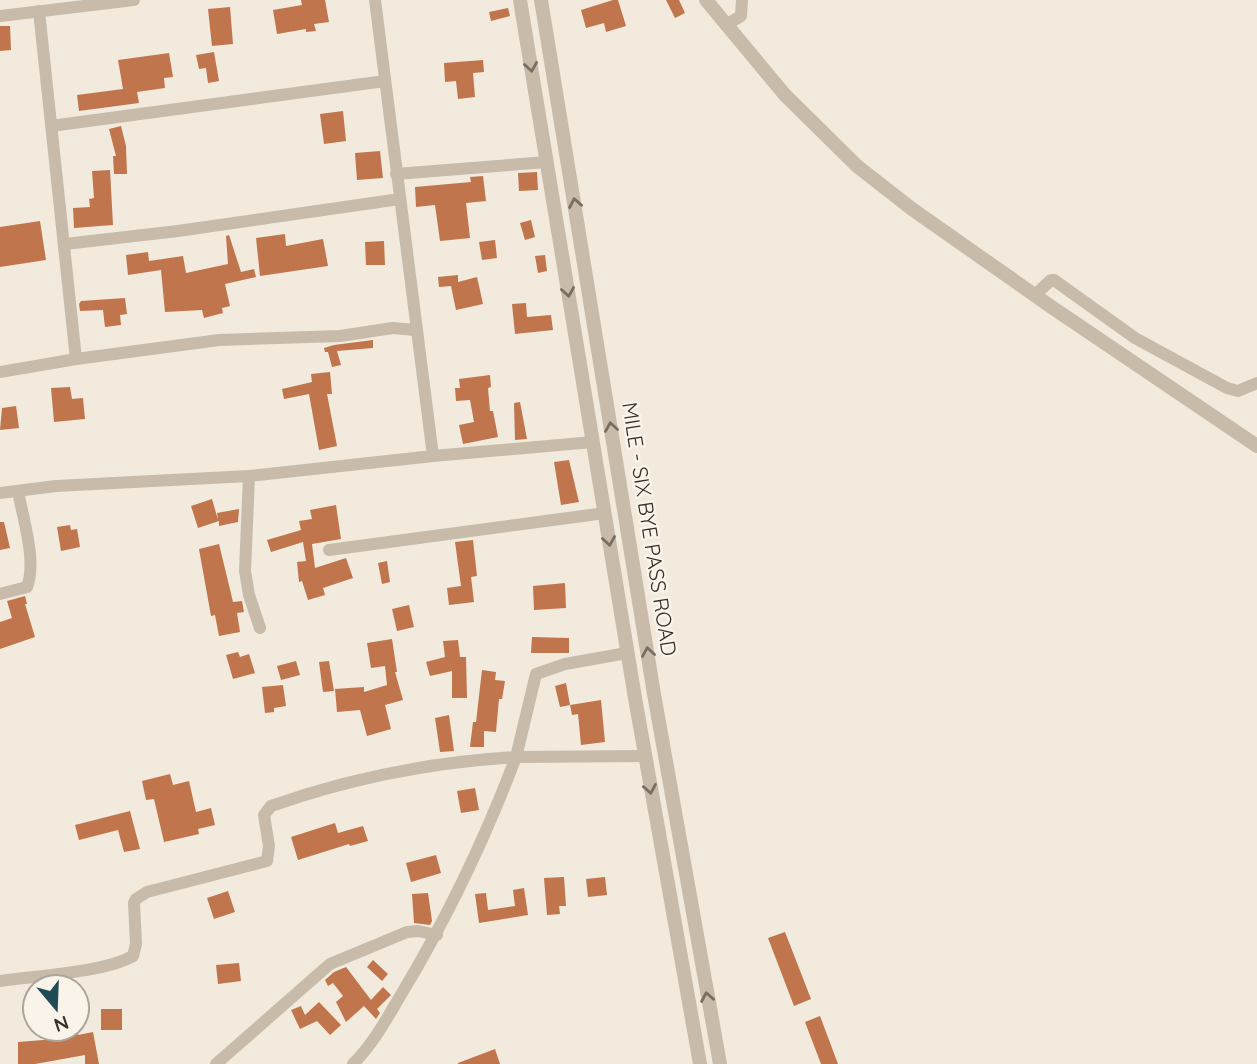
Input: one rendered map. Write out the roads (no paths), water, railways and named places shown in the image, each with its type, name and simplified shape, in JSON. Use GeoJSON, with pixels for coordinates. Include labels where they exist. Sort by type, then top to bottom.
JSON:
{"type":"FeatureCollection","features":[{"type":"Feature","properties":{"kind":"street"},"geometry":{"type":"LineString","coordinates":[[0,16],[134,0]]}},
{"type":"Feature","properties":{"kind":"street"},"geometry":{"type":"LineString","coordinates":[[375,0],[433,456]]}},
{"type":"Feature","properties":{"kind":"street"},"geometry":{"type":"LineString","coordinates":[[520,0],[627,653],[700,1064]]}},
{"type":"Feature","properties":{"kind":"street","name":"MILE - SIX BYE PASS ROAD"},"geometry":{"type":"LineString","coordinates":[[541,0],[654,694],[720,1064]]}},
{"type":"Feature","properties":{"kind":"street"},"geometry":{"type":"LineString","coordinates":[[706,0],[785,95],[857,166],[912,209],[1257,446]]}},
{"type":"Feature","properties":{"kind":"street"},"geometry":{"type":"LineString","coordinates":[[726,25],[741,16],[742,0]]}},
{"type":"Feature","properties":{"kind":"street"},"geometry":{"type":"LineString","coordinates":[[39,11],[76,359]]}},
{"type":"Feature","properties":{"kind":"street"},"geometry":{"type":"LineString","coordinates":[[51,126],[385,81]]}},
{"type":"Feature","properties":{"kind":"street"},"geometry":{"type":"LineString","coordinates":[[396,174],[547,162]]}},
{"type":"Feature","properties":{"kind":"street"},"geometry":{"type":"LineString","coordinates":[[65,244],[178,231],[400,199]]}},
{"type":"Feature","properties":{"kind":"street"},"geometry":{"type":"LineString","coordinates":[[1036,294],[1051,280],[1055,280],[1135,338],[1215,382],[1238,391],[1257,383]]}},
{"type":"Feature","properties":{"kind":"street"},"geometry":{"type":"LineString","coordinates":[[0,372],[219,340],[340,335],[393,328],[415,330]]}},
{"type":"Feature","properties":{"kind":"street"},"geometry":{"type":"LineString","coordinates":[[0,493],[56,486],[249,476],[593,442]]}},
{"type":"Feature","properties":{"kind":"street"},"geometry":{"type":"LineString","coordinates":[[249,476],[245,570],[249,595],[261,628]]}},
{"type":"Feature","properties":{"kind":"street"},"geometry":{"type":"LineString","coordinates":[[0,594],[27,587],[31,577],[31,562],[18,491]]}},
{"type":"Feature","properties":{"kind":"street"},"geometry":{"type":"LineString","coordinates":[[329,550],[605,513]]}},
{"type":"Feature","properties":{"kind":"street"},"geometry":{"type":"LineString","coordinates":[[354,1064],[374,1040],[437,935],[495,814],[516,757],[536,674],[565,664],[627,653]]}},
{"type":"Feature","properties":{"kind":"street"},"geometry":{"type":"LineString","coordinates":[[635,698],[654,694]]}},
{"type":"Feature","properties":{"kind":"street"},"geometry":{"type":"LineString","coordinates":[[0,981],[97,967],[124,961],[133,956],[136,944],[136,899],[147,892],[267,860],[269,846],[264,815],[271,806],[362,778],[463,760],[645,756]]}},
{"type":"Feature","properties":{"kind":"street"},"geometry":{"type":"LineString","coordinates":[[216,1064],[330,964],[407,932],[437,935]]}}]}
